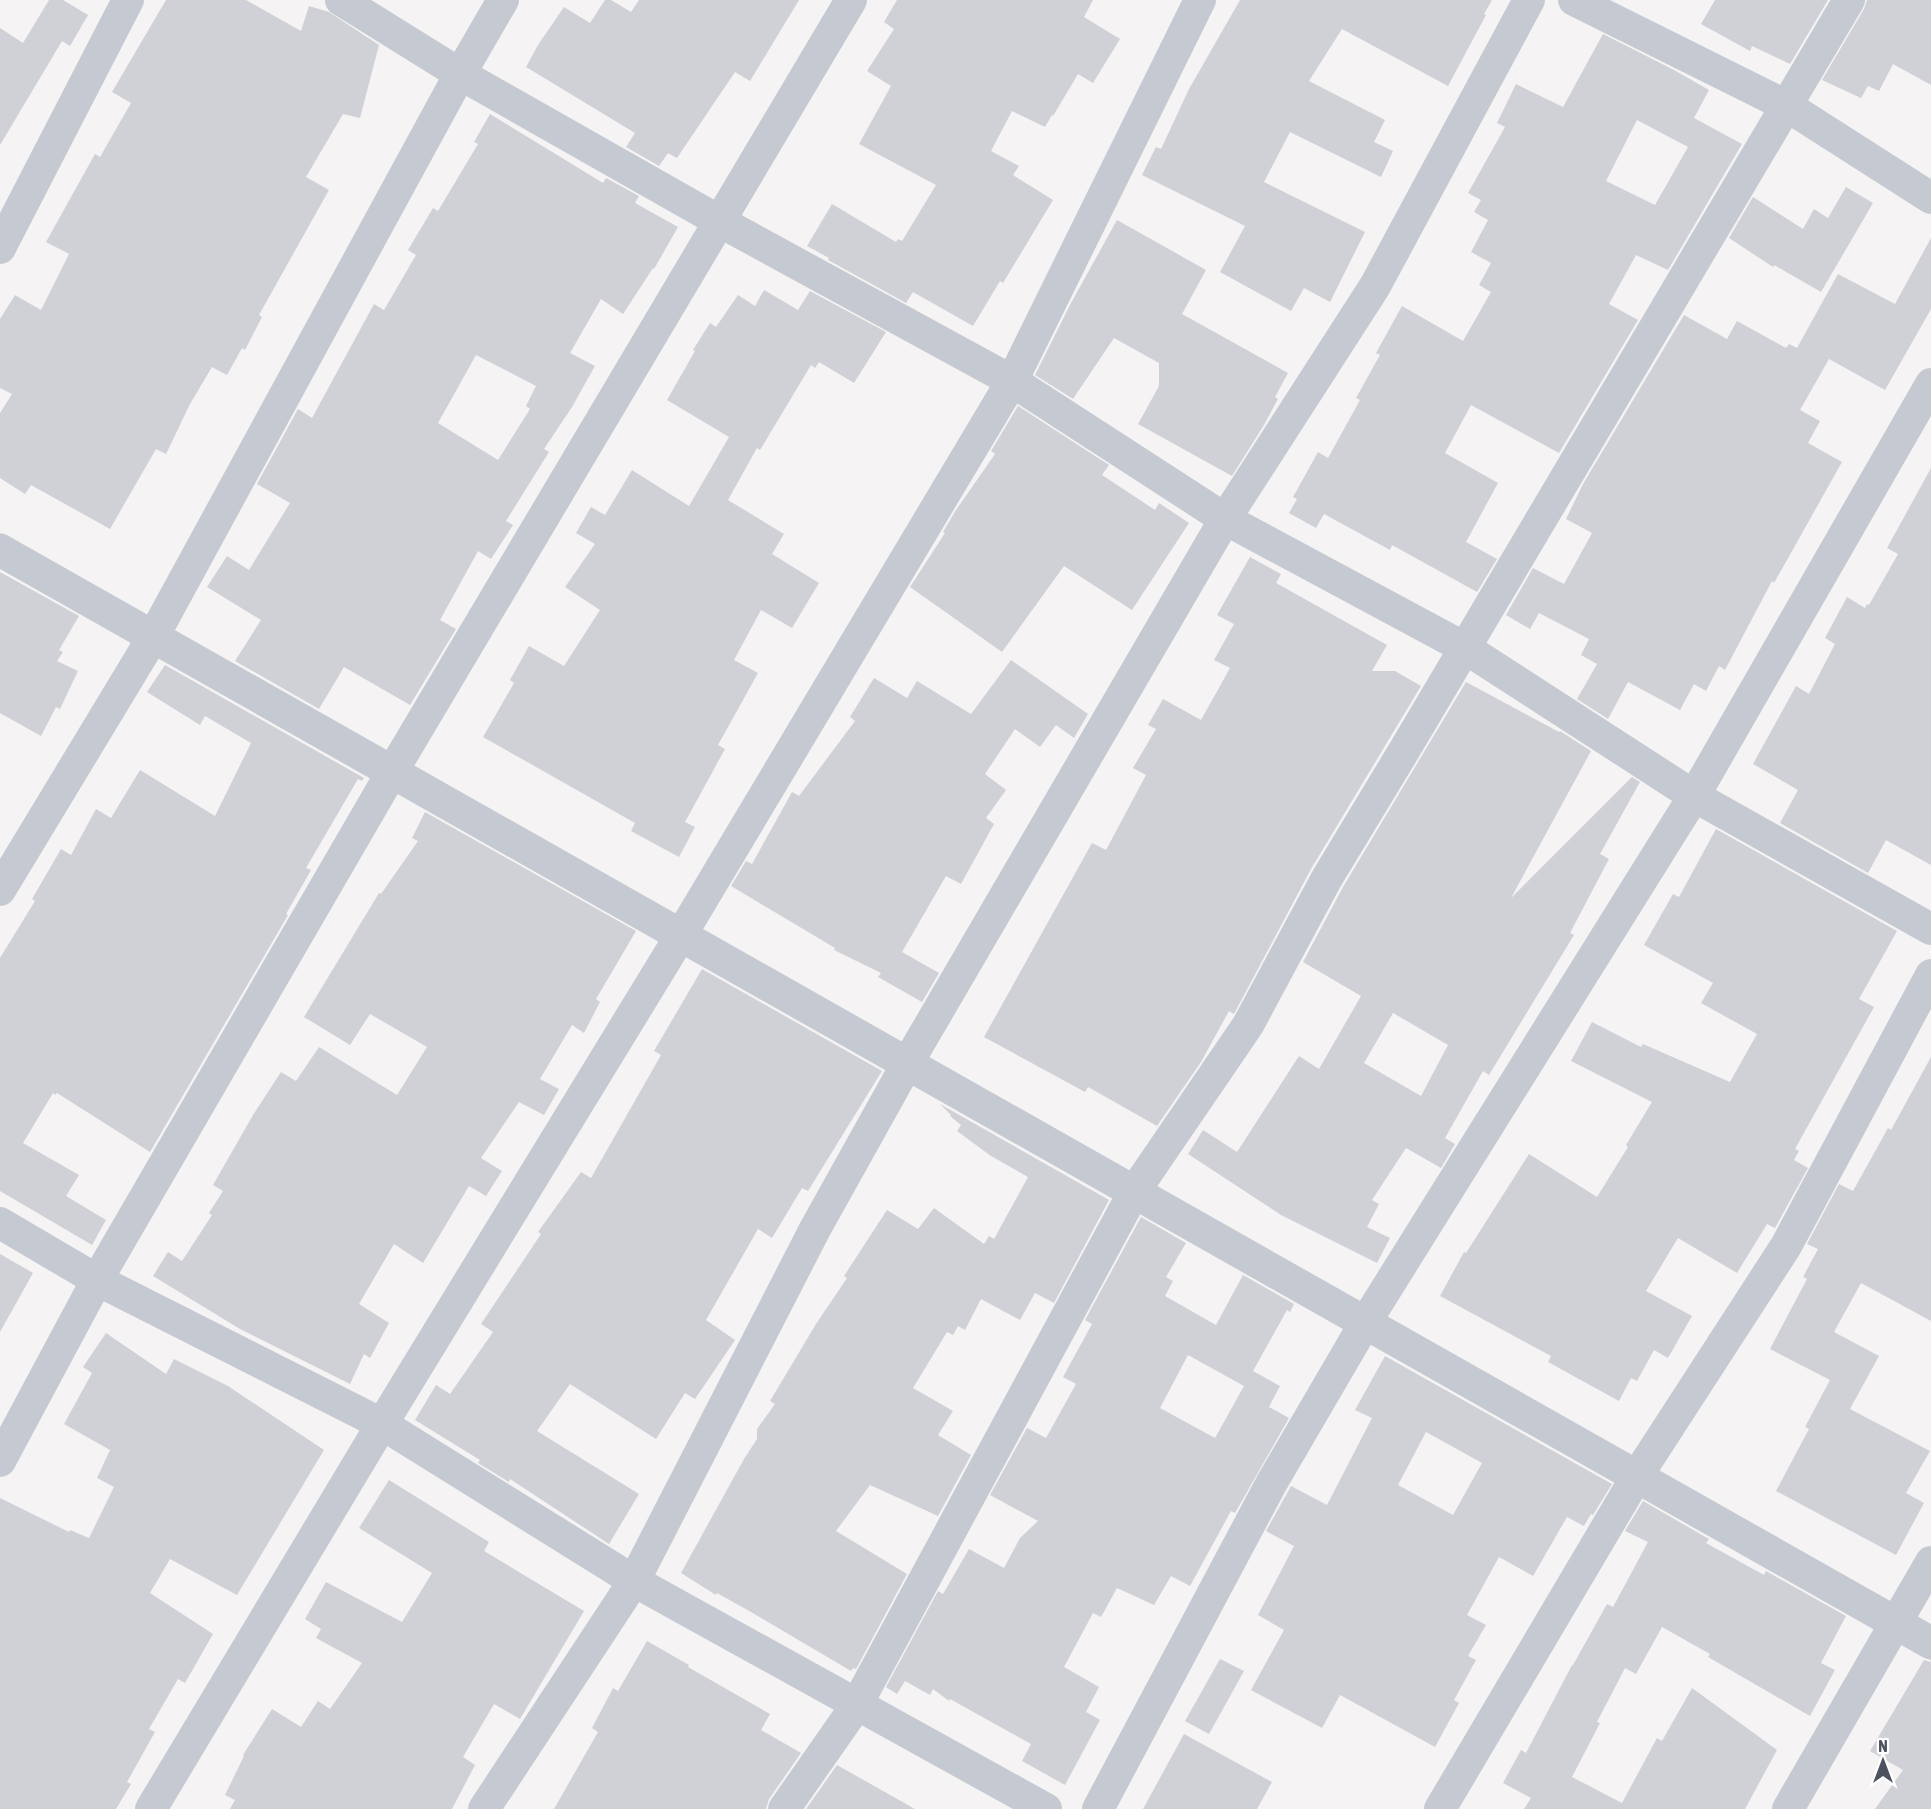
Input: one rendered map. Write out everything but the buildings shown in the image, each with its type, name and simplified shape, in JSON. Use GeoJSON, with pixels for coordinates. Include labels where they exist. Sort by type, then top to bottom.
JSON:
{"type":"FeatureCollection","features":[{"type":"Feature","properties":{"kind":"street"},"geometry":{"type":"LineString","coordinates":[[0,248],[128,0]]}},
{"type":"Feature","properties":{"kind":"street"},"geometry":{"type":"LineString","coordinates":[[341,0],[460,74],[719,221],[1012,381],[1225,519],[1465,648],[1694,796],[1931,929]]}},
{"type":"Feature","properties":{"kind":"street"},"geometry":{"type":"LineString","coordinates":[[0,890],[153,637],[460,74],[503,0]]}},
{"type":"Feature","properties":{"kind":"street"},"geometry":{"type":"LineString","coordinates":[[0,1461],[97,1280],[392,772],[851,0]]}},
{"type":"Feature","properties":{"kind":"street"},"geometry":{"type":"LineString","coordinates":[[151,1809],[382,1424],[681,935],[1012,381],[1200,0]]}},
{"type":"Feature","properties":{"kind":"street"},"geometry":{"type":"LineString","coordinates":[[484,1809],[634,1581],[815,1229],[907,1064],[1225,519],[1375,286],[1529,0]]}},
{"type":"Feature","properties":{"kind":"street"},"geometry":{"type":"LineString","coordinates":[[1574,0],[1787,106],[1931,198]]}},
{"type":"Feature","properties":{"kind":"street"},"geometry":{"type":"LineString","coordinates":[[784,1809],[856,1706],[1134,1192],[1248,1025],[1327,878],[1849,0]]}},
{"type":"Feature","properties":{"kind":"street"},"geometry":{"type":"LineString","coordinates":[[1098,1809],[1271,1484],[1365,1323],[1694,796],[1931,384]]}},
{"type":"Feature","properties":{"kind":"street"},"geometry":{"type":"LineString","coordinates":[[0,550],[1931,1643]]}},
{"type":"Feature","properties":{"kind":"street"},"geometry":{"type":"LineString","coordinates":[[1440,1809],[1636,1476],[1786,1246],[1931,975]]}},
{"type":"Feature","properties":{"kind":"street"},"geometry":{"type":"LineString","coordinates":[[0,1224],[97,1280],[382,1424],[634,1581],[856,1706],[1046,1809]]}},
{"type":"Feature","properties":{"kind":"street"},"geometry":{"type":"LineString","coordinates":[[1788,1809],[1931,1562]]}}]}
